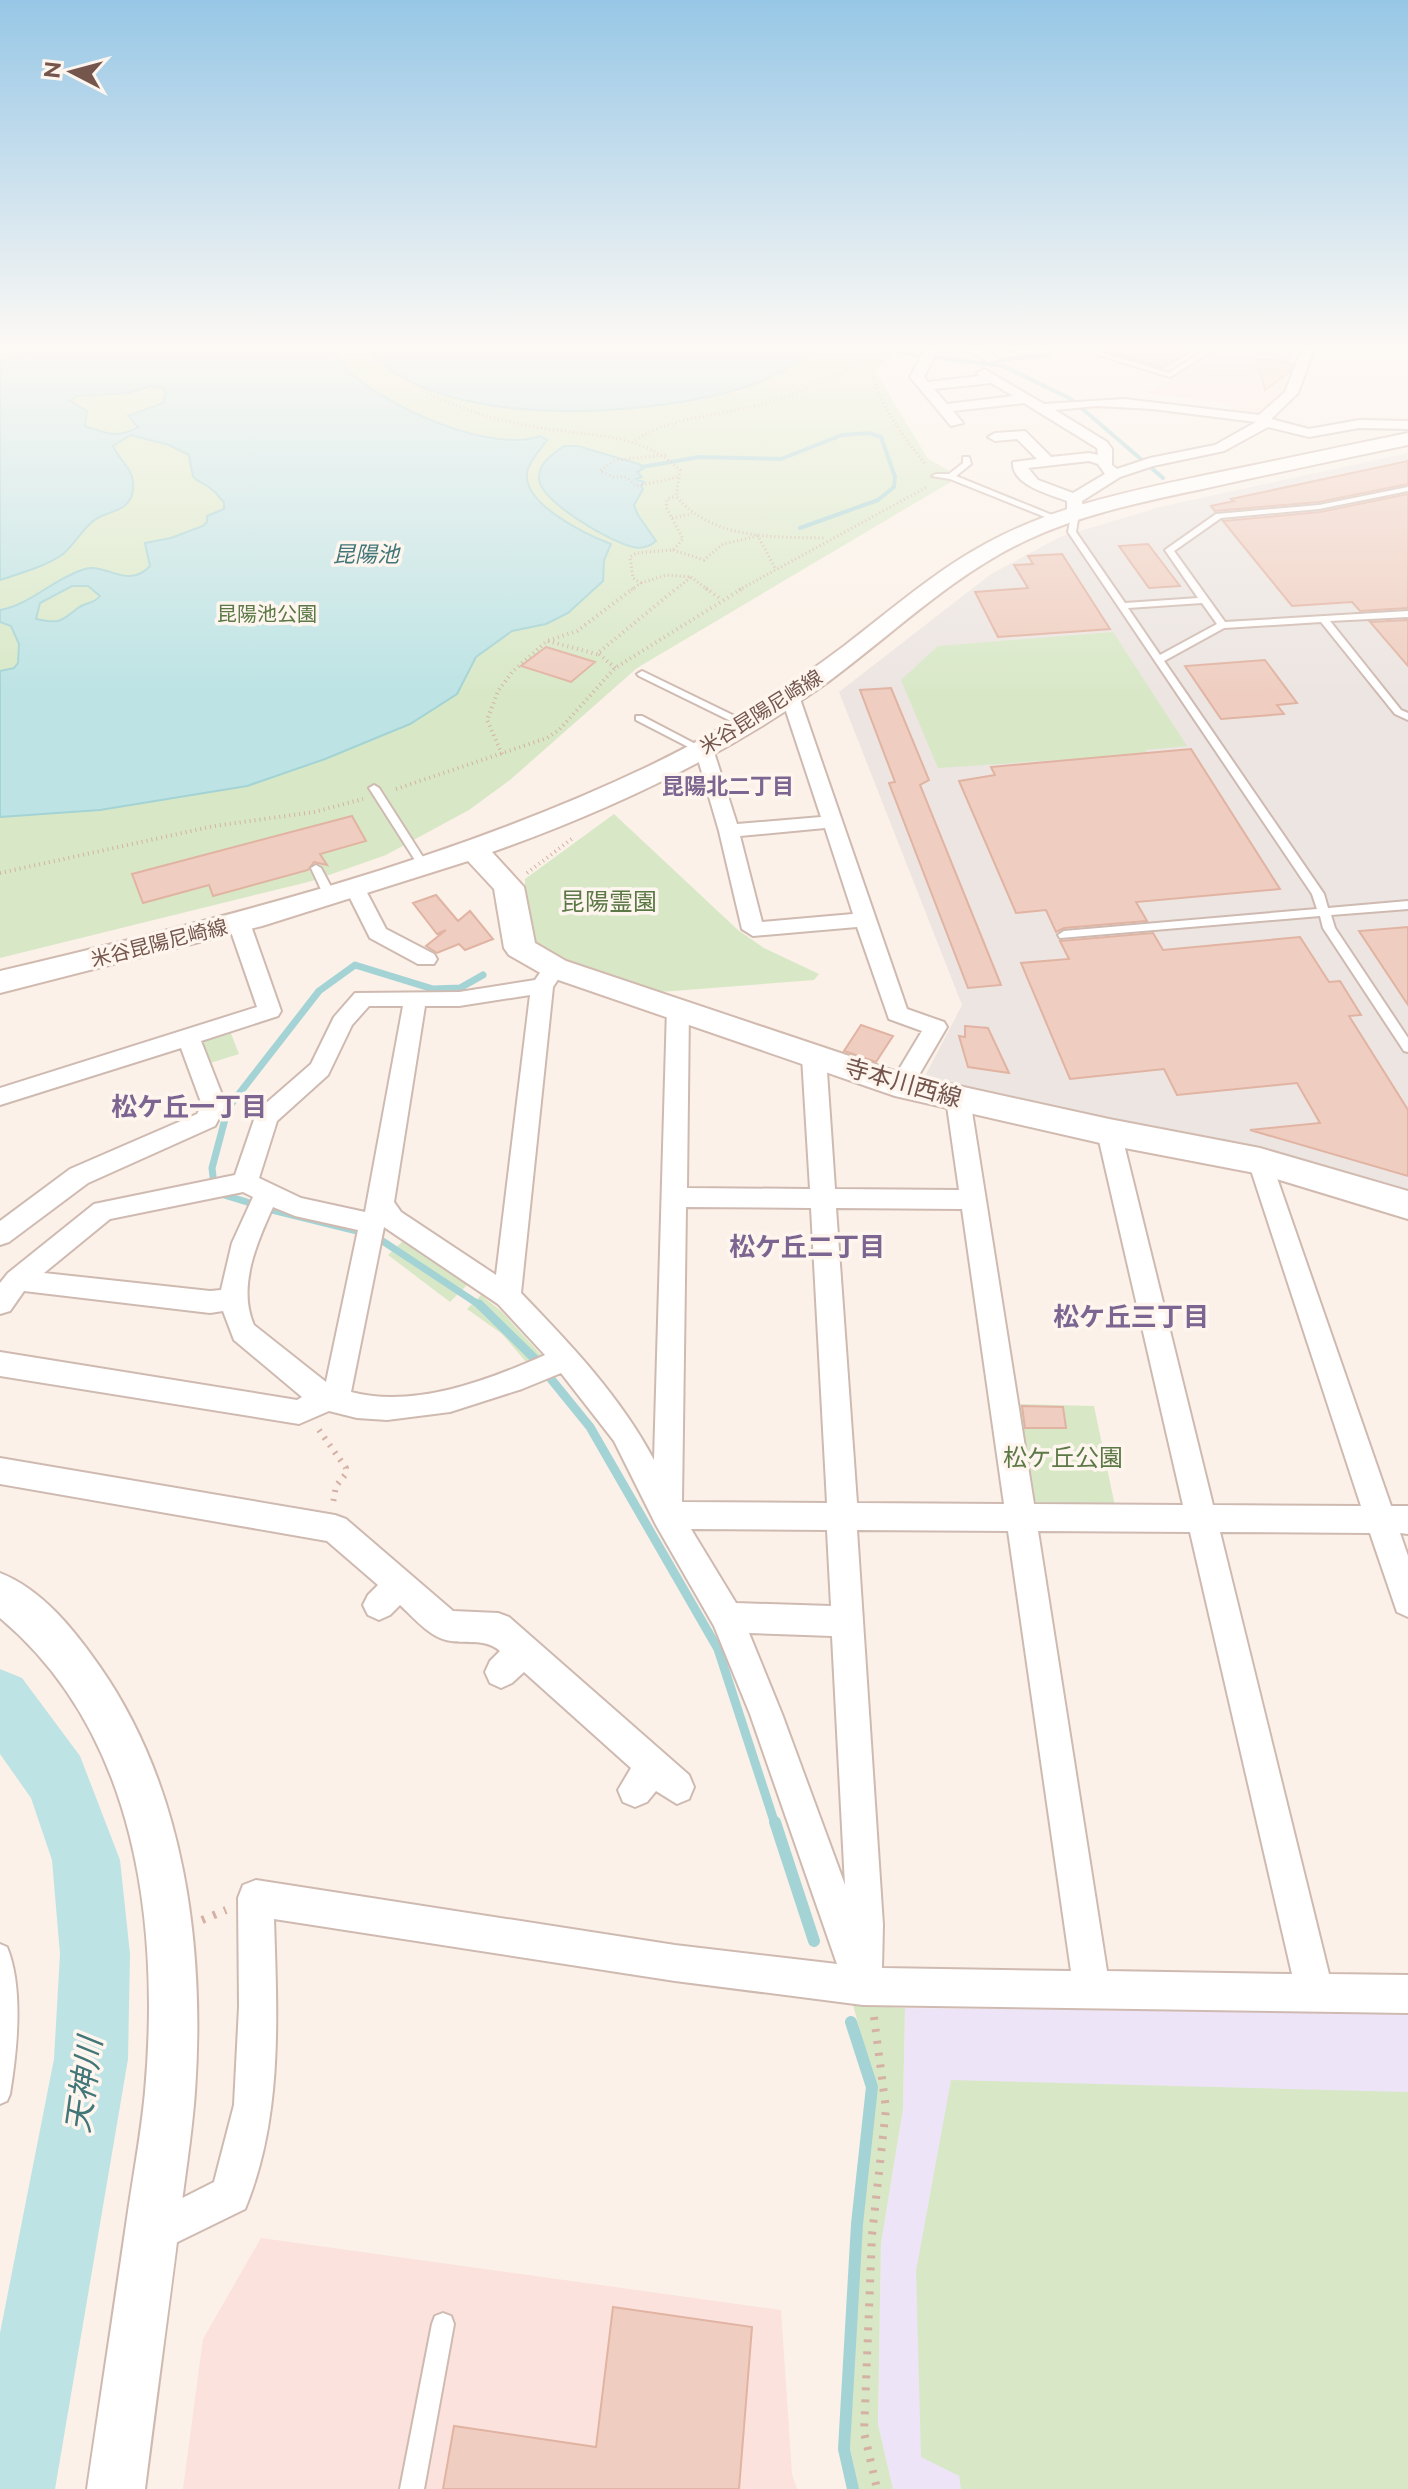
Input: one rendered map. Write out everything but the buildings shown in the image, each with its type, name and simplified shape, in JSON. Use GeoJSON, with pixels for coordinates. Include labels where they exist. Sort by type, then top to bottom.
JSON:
{"type":"FeatureCollection","features":[{"type":"Feature","properties":{"kind":"main road","name":"米谷昆陽尼崎線"},"geometry":{"type":"LineString","coordinates":[[0,982],[239,923],[343,894],[474,850],[570,811],[703,749],[746,725],[972,561],[1069,511],[1300,462]]}},
{"type":"Feature","properties":{"kind":"main road","name":"寺本川西線"},"geometry":{"type":"LineString","coordinates":[[474,850],[509,887],[520,948],[549,977],[678,1008],[901,1086],[1109,1132],[1260,1161],[1408,1205]]}},
{"type":"Feature","properties":{"kind":"street"},"geometry":{"type":"LineString","coordinates":[[1039,462],[1018,465],[1033,483],[1069,511],[1115,474],[1150,462]]}},
{"type":"Feature","properties":{"kind":"street"},"geometry":{"type":"LineString","coordinates":[[1104,462],[1105,467],[1115,474]]}},
{"type":"Feature","properties":{"kind":"street"},"geometry":{"type":"LineString","coordinates":[[790,696],[897,1014],[937,1025],[901,1086]]}},
{"type":"Feature","properties":{"kind":"street"},"geometry":{"type":"LineString","coordinates":[[703,749],[729,831],[753,929],[863,920]]}},
{"type":"Feature","properties":{"kind":"street"},"geometry":{"type":"LineString","coordinates":[[729,831],[830,822]]}},
{"type":"Feature","properties":{"kind":"street"},"geometry":{"type":"LineString","coordinates":[[343,894],[386,946],[426,959]]}},
{"type":"Feature","properties":{"kind":"street"},"geometry":{"type":"LineString","coordinates":[[0,1097],[270,1011],[239,923]]}},
{"type":"Feature","properties":{"kind":"street"},"geometry":{"type":"LineString","coordinates":[[507,1296],[549,977],[489,995],[358,1000],[342,1022],[320,1069],[266,1117],[256,1188],[242,1241],[235,1318],[244,1332],[322,1401],[348,1405],[394,1408],[458,1398],[533,1374],[566,1358]]}},
{"type":"Feature","properties":{"kind":"street"},"geometry":{"type":"LineString","coordinates":[[0,1364],[299,1412],[322,1401],[339,1388],[376,1214],[415,1000]]}},
{"type":"Feature","properties":{"kind":"street"},"geometry":{"type":"LineString","coordinates":[[667,1515],[678,1008]]}},
{"type":"Feature","properties":{"kind":"street"},"geometry":{"type":"LineString","coordinates":[[0,1235],[79,1176],[206,1120],[214,1105],[188,1037]]}},
{"type":"Feature","properties":{"kind":"street"},"geometry":{"type":"LineString","coordinates":[[814,1057],[865,1925],[863,1986]]}},
{"type":"Feature","properties":{"kind":"street"},"geometry":{"type":"LineString","coordinates":[[958,1099],[1092,1991]]}},
{"type":"Feature","properties":{"kind":"street"},"geometry":{"type":"LineString","coordinates":[[1109,1132],[1315,1993]]}},
{"type":"Feature","properties":{"kind":"street"},"geometry":{"type":"LineString","coordinates":[[1260,1161],[1395,1520],[1408,1602]]}},
{"type":"Feature","properties":{"kind":"street"},"geometry":{"type":"LineString","coordinates":[[0,1303],[17,1280],[103,1211],[256,1188],[317,1212],[376,1214],[392,1219],[507,1296],[566,1358],[624,1432],[667,1515],[727,1618],[766,1714],[863,1986]]}},
{"type":"Feature","properties":{"kind":"street"},"geometry":{"type":"LineString","coordinates":[[672,1197],[972,1200]]}},
{"type":"Feature","properties":{"kind":"street"},"geometry":{"type":"LineString","coordinates":[[17,1280],[210,1302],[235,1299]]}},
{"type":"Feature","properties":{"kind":"street"},"geometry":{"type":"LineString","coordinates":[[0,1471],[335,1529],[390,1595],[447,1626],[498,1628],[512,1661],[655,1781]]}},
{"type":"Feature","properties":{"kind":"street"},"geometry":{"type":"LineString","coordinates":[[667,1515],[1395,1520]]}},
{"type":"Feature","properties":{"kind":"street"},"geometry":{"type":"LineString","coordinates":[[0,1592],[61,1647],[98,1702],[132,1766],[150,1817],[170,1933],[173,1994],[171,2076],[116,2489]]}},
{"type":"Feature","properties":{"kind":"street"},"geometry":{"type":"LineString","coordinates":[[727,1618],[847,1621]]}},
{"type":"Feature","properties":{"kind":"street"},"geometry":{"type":"LineString","coordinates":[[151,2235],[231,2195],[253,2105],[258,2007],[256,1898],[675,1963],[863,1986],[1408,1994]]}},
{"type":"Feature","properties":{"kind":"lane"},"geometry":{"type":"LineString","coordinates":[[950,477],[967,462]]}},
{"type":"Feature","properties":{"kind":"lane"},"geometry":{"type":"LineString","coordinates":[[936,476],[950,477],[1069,511],[1072,532],[1318,894],[1329,928],[1408,1048]]}},
{"type":"Feature","properties":{"kind":"lane"},"geometry":{"type":"LineString","coordinates":[[1222,625],[1169,550],[1219,516],[1319,507],[1408,489]]}},
{"type":"Feature","properties":{"kind":"lane"},"geometry":{"type":"LineString","coordinates":[[1122,606],[1204,600]]}},
{"type":"Feature","properties":{"kind":"lane"},"geometry":{"type":"LineString","coordinates":[[1159,660],[1222,625],[1408,614]]}},
{"type":"Feature","properties":{"kind":"lane"},"geometry":{"type":"LineString","coordinates":[[1323,619],[1398,712],[1408,717]]}},
{"type":"Feature","properties":{"kind":"lane"},"geometry":{"type":"LineString","coordinates":[[642,674],[746,725]]}},
{"type":"Feature","properties":{"kind":"lane"},"geometry":{"type":"LineString","coordinates":[[639,718],[703,749]]}},
{"type":"Feature","properties":{"kind":"lane"},"geometry":{"type":"LineString","coordinates":[[376,791],[425,868]]}},
{"type":"Feature","properties":{"kind":"lane"},"geometry":{"type":"LineString","coordinates":[[316,868],[343,894]]}},
{"type":"Feature","properties":{"kind":"lane"},"geometry":{"type":"LineString","coordinates":[[1064,935],[1408,905]]}},
{"type":"Feature","properties":{"kind":"lane"},"geometry":{"type":"LineString","coordinates":[[0,1954],[6,2061],[0,2094]]}},
{"type":"Feature","properties":{"kind":"lane"},"geometry":{"type":"LineString","coordinates":[[412,2489],[443,2324]]}},
{"type":"Feature","properties":{"kind":"path"},"geometry":{"type":"LineString","coordinates":[[612,462],[600,471],[613,477],[626,477],[636,486],[679,477]]}},
{"type":"Feature","properties":{"kind":"path"},"geometry":{"type":"LineString","coordinates":[[673,462],[680,470],[676,496]]}},
{"type":"Feature","properties":{"kind":"path"},"geometry":{"type":"LineString","coordinates":[[0,873],[214,826],[314,812],[547,738],[559,730],[615,668],[775,568],[939,481],[922,462]]}},
{"type":"Feature","properties":{"kind":"path"},"geometry":{"type":"LineString","coordinates":[[676,496],[692,514]]}},
{"type":"Feature","properties":{"kind":"path"},"geometry":{"type":"LineString","coordinates":[[673,550],[683,539],[666,507],[667,499],[676,496]]}},
{"type":"Feature","properties":{"kind":"path"},"geometry":{"type":"LineString","coordinates":[[672,518],[692,514],[758,536],[775,568]]}},
{"type":"Feature","properties":{"kind":"path"},"geometry":{"type":"LineString","coordinates":[[641,583],[633,578],[630,557],[636,553],[673,550],[704,560],[723,544],[758,536],[828,538]]}},
{"type":"Feature","properties":{"kind":"path"},"geometry":{"type":"LineString","coordinates":[[502,754],[487,720],[498,691],[512,672],[547,641],[577,631],[654,576],[676,573],[700,580],[709,594],[723,600]]}},
{"type":"Feature","properties":{"kind":"path"},"geometry":{"type":"LineString","coordinates":[[600,655],[598,653],[691,577]]}},
{"type":"Feature","properties":{"kind":"path"},"geometry":{"type":"LineString","coordinates":[[547,641],[600,655],[615,668]]}},
{"type":"Feature","properties":{"kind":"path"},"geometry":{"type":"LineString","coordinates":[[520,879],[575,836]]}},
{"type":"Feature","properties":{"kind":"path"},"geometry":{"type":"LineString","coordinates":[[322,1401],[316,1426],[346,1468],[345,1475],[336,1486],[329,1528]]}},
{"type":"Feature","properties":{"kind":"path"},"geometry":{"type":"LineString","coordinates":[[170,1933],[256,1898]]}},
{"type":"Feature","properties":{"kind":"path"},"geometry":{"type":"LineString","coordinates":[[863,1986],[876,2023],[886,2109],[872,2235],[864,2432],[877,2489]]}},
{"type":"Feature","properties":{"kind":"shaded area"},"geometry":{"type":"Polygon","coordinates":[[[1366,462],[1408,462],[1408,1194],[1285,1155],[923,1080],[962,1005],[839,692],[991,574],[1060,537],[1160,507],[1366,462]]]}},
{"type":"Feature","properties":{"kind":"shaded area"},"geometry":{"type":"Polygon","coordinates":[[[905,2008],[1408,2014],[1408,2489],[893,2489],[878,2424],[881,2244],[903,2109],[905,2008]]]}},
{"type":"Feature","properties":{"kind":"shaded area"},"geometry":{"type":"Polygon","coordinates":[[[261,2238],[781,2310],[792,2474],[797,2489],[183,2489],[203,2339],[261,2238]]]}},
{"type":"Feature","properties":{"kind":"green space","name":"昆陽池公園"},"geometry":{"type":"Polygon","coordinates":[[[0,462],[934,462],[948,470],[954,480],[637,668],[510,780],[469,810],[386,855],[312,881],[0,958],[0,462]]]}},
{"type":"Feature","properties":{"kind":"green space"},"geometry":{"type":"Polygon","coordinates":[[[1113,632],[1187,746],[1146,750],[1147,754],[938,768],[901,680],[938,646],[1113,632]]]}},
{"type":"Feature","properties":{"kind":"green space","name":"昆陽霊園"},"geometry":{"type":"Polygon","coordinates":[[[614,814],[738,930],[764,948],[819,974],[814,980],[660,992],[539,950],[525,933],[525,879],[614,814]]]}},
{"type":"Feature","properties":{"kind":"green space"},"geometry":{"type":"Polygon","coordinates":[[[230,1031],[239,1054],[204,1065],[198,1041],[230,1031]]]}},
{"type":"Feature","properties":{"kind":"green space"},"geometry":{"type":"Polygon","coordinates":[[[403,1241],[468,1284],[450,1302],[388,1255],[403,1241]]]}},
{"type":"Feature","properties":{"kind":"green space"},"geometry":{"type":"Polygon","coordinates":[[[481,1295],[501,1311],[543,1357],[528,1364],[502,1334],[467,1309],[481,1295]]]}},
{"type":"Feature","properties":{"kind":"green space","name":"松ケ丘公園"},"geometry":{"type":"Polygon","coordinates":[[[1012,1404],[1094,1406],[1115,1506],[1028,1506],[1012,1404]]]}},
{"type":"Feature","properties":{"kind":"green space"},"geometry":{"type":"Polygon","coordinates":[[[853,2005],[905,2008],[903,2109],[881,2244],[878,2424],[893,2489],[859,2489],[850,2447],[860,2230],[876,2090],[853,2005]]]}},
{"type":"Feature","properties":{"kind":"green space"},"geometry":{"type":"Polygon","coordinates":[[[951,2080],[1408,2092],[1408,2489],[961,2489],[959,2476],[921,2457],[916,2271],[951,2080]]]}},
{"type":"Feature","properties":{"kind":"water","name":"昆陽池"},"geometry":{"type":"Polygon","coordinates":[[[0,462],[123,462],[133,483],[129,501],[124,506],[92,522],[56,559],[0,580],[0,462]]]}},
{"type":"Feature","properties":{"kind":"water","name":"昆陽池"},"geometry":{"type":"Polygon","coordinates":[[[191,462],[531,462],[527,472],[528,484],[545,506],[558,517],[611,544],[604,560],[603,581],[568,613],[546,624],[512,631],[476,657],[457,694],[410,724],[325,759],[247,786],[100,810],[0,817],[0,671],[14,668],[18,663],[19,644],[11,626],[0,622],[0,610],[12,607],[85,569],[101,569],[126,576],[142,573],[150,566],[145,543],[171,538],[203,526],[207,516],[224,509],[224,502],[215,492],[194,477],[191,462]],[[72,586],[40,603],[36,619],[59,621],[100,596],[88,586],[72,586]]]}},
{"type":"Feature","properties":{"kind":"water"},"geometry":{"type":"Polygon","coordinates":[[[545,462],[632,462],[642,465],[643,469],[637,472],[642,477],[636,479],[644,482],[641,486],[643,489],[634,505],[656,541],[642,548],[633,547],[579,520],[564,510],[543,488],[539,479],[545,462]]]}},
{"type":"Feature","properties":{"kind":"waterway"},"geometry":{"type":"LineString","coordinates":[[642,467],[670,462]]}},
{"type":"Feature","properties":{"kind":"waterway"},"geometry":{"type":"LineString","coordinates":[[800,528],[878,500],[894,487],[895,477],[890,462]]}},
{"type":"Feature","properties":{"kind":"waterway"},"geometry":{"type":"LineString","coordinates":[[1145,462],[1163,478]]}},
{"type":"Feature","properties":{"kind":"waterway"},"geometry":{"type":"LineString","coordinates":[[247,1202],[224,1195],[214,1185],[212,1168],[228,1108],[319,991],[355,965],[433,989],[460,988],[483,975]]}},
{"type":"Feature","properties":{"kind":"waterway"},"geometry":{"type":"LineString","coordinates":[[268,1209],[357,1231]]}},
{"type":"Feature","properties":{"kind":"waterway"},"geometry":{"type":"LineString","coordinates":[[381,1240],[481,1306]]}},
{"type":"Feature","properties":{"kind":"waterway"},"geometry":{"type":"LineString","coordinates":[[479,1304],[537,1361]]}},
{"type":"Feature","properties":{"kind":"waterway"},"geometry":{"type":"LineString","coordinates":[[551,1379],[590,1427],[718,1649],[775,1824]]}},
{"type":"Feature","properties":{"kind":"waterway","name":"天神川"},"geometry":{"type":"LineString","coordinates":[[0,1700],[57,1779],[86,1860],[95,1954],[91,2059],[12,2489]]}},
{"type":"Feature","properties":{"kind":"waterway"},"geometry":{"type":"LineString","coordinates":[[775,1822],[814,1941]]}},
{"type":"Feature","properties":{"kind":"waterway"},"geometry":{"type":"LineString","coordinates":[[851,2022],[872,2087],[857,2224],[844,2449],[853,2489]]}},
{"type":"Feature","properties":{"kind":"district","name":"昆陽北二丁目"},"geometry":{"type":"Point","coordinates":[728,786]}},
{"type":"Feature","properties":{"kind":"district","name":"松ケ丘一丁目"},"geometry":{"type":"Point","coordinates":[189,1107]}},
{"type":"Feature","properties":{"kind":"district","name":"松ケ丘二丁目"},"geometry":{"type":"Point","coordinates":[807,1247]}},
{"type":"Feature","properties":{"kind":"district","name":"松ケ丘三丁目"},"geometry":{"type":"Point","coordinates":[1131,1317]}}]}
